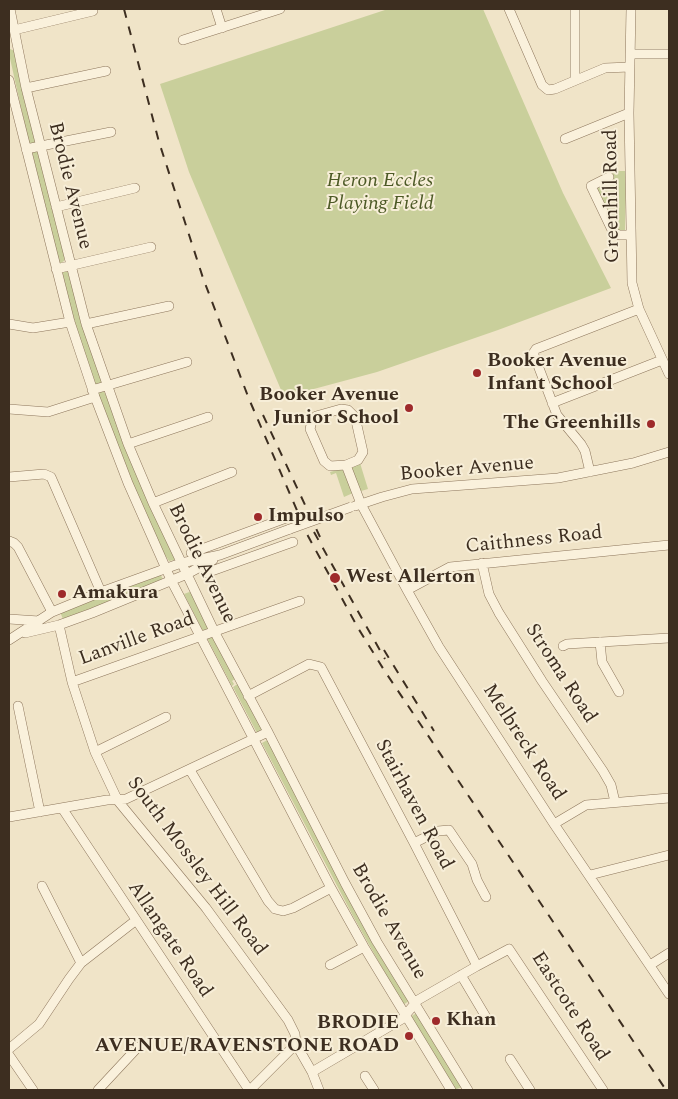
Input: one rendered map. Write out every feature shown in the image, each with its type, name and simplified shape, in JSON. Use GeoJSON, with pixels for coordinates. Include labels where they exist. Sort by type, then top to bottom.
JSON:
{"type":"FeatureCollection","features":[{"type":"Feature","properties":{"kind":"street","name":"Brodie Avenue"},"geometry":{"type":"LineString","coordinates":[[10,9],[14,30],[13,44],[41,146],[70,266],[86,324],[128,444],[153,503],[214,631],[345,883],[467,1090]]}},
{"type":"Feature","properties":{"kind":"street"},"geometry":{"type":"LineString","coordinates":[[216,9],[222,28]]}},
{"type":"Feature","properties":{"kind":"street"},"geometry":{"type":"LineString","coordinates":[[183,40],[280,9]]}},
{"type":"Feature","properties":{"kind":"street"},"geometry":{"type":"LineString","coordinates":[[510,9],[542,85],[548,90],[555,90],[574,80],[605,68],[630,67]]}},
{"type":"Feature","properties":{"kind":"street"},"geometry":{"type":"LineString","coordinates":[[574,9],[574,80]]}},
{"type":"Feature","properties":{"kind":"street","name":"Greenhill Road"},"geometry":{"type":"LineString","coordinates":[[631,9],[629,113],[632,283],[639,309],[669,374]]}},
{"type":"Feature","properties":{"kind":"street"},"geometry":{"type":"LineString","coordinates":[[14,30],[93,11]]}},
{"type":"Feature","properties":{"kind":"street"},"geometry":{"type":"LineString","coordinates":[[630,54],[669,54]]}},
{"type":"Feature","properties":{"kind":"street"},"geometry":{"type":"LineString","coordinates":[[26,88],[106,71]]}},
{"type":"Feature","properties":{"kind":"street","name":"Brodie Avenue"},"geometry":{"type":"LineString","coordinates":[[9,80],[70,322],[93,393],[128,483],[171,580],[331,888],[364,947],[451,1090]]}},
{"type":"Feature","properties":{"kind":"street"},"geometry":{"type":"LineString","coordinates":[[565,139],[629,113]]}},
{"type":"Feature","properties":{"kind":"street"},"geometry":{"type":"LineString","coordinates":[[26,149],[112,132]]}},
{"type":"Feature","properties":{"kind":"street"},"geometry":{"type":"LineString","coordinates":[[607,182],[591,186],[613,232],[619,236],[631,235]]}},
{"type":"Feature","properties":{"kind":"street"},"geometry":{"type":"LineString","coordinates":[[56,207],[135,188]]}},
{"type":"Feature","properties":{"kind":"street"},"geometry":{"type":"LineString","coordinates":[[56,269],[151,247]]}},
{"type":"Feature","properties":{"kind":"street"},"geometry":{"type":"LineString","coordinates":[[86,324],[169,306]]}},
{"type":"Feature","properties":{"kind":"street"},"geometry":{"type":"LineString","coordinates":[[590,472],[585,451],[581,444],[556,415],[534,355],[535,350],[639,309]]}},
{"type":"Feature","properties":{"kind":"street"},"geometry":{"type":"LineString","coordinates":[[9,324],[32,328],[70,322]]}},
{"type":"Feature","properties":{"kind":"street"},"geometry":{"type":"LineString","coordinates":[[552,403],[662,360]]}},
{"type":"Feature","properties":{"kind":"street"},"geometry":{"type":"LineString","coordinates":[[9,409],[48,412],[107,385],[187,362]]}},
{"type":"Feature","properties":{"kind":"street"},"geometry":{"type":"LineString","coordinates":[[341,409],[348,410],[355,418],[363,452],[360,458],[346,464],[330,466],[324,461],[310,429],[312,421],[316,416],[341,409]]}},
{"type":"Feature","properties":{"kind":"street"},"geometry":{"type":"LineString","coordinates":[[128,444],[208,417]]}},
{"type":"Feature","properties":{"kind":"street","name":"Booker Avenue"},"geometry":{"type":"LineString","coordinates":[[20,634],[59,625],[187,574],[220,556],[243,547],[351,507],[412,489],[544,481],[633,463],[669,452]]}},
{"type":"Feature","properties":{"kind":"street","name":"Melbreck Road"},"geometry":{"type":"LineString","coordinates":[[346,464],[361,504],[439,647],[554,824],[669,994]]}},
{"type":"Feature","properties":{"kind":"street"},"geometry":{"type":"LineString","coordinates":[[153,503],[232,472]]}},
{"type":"Feature","properties":{"kind":"street"},"geometry":{"type":"LineString","coordinates":[[9,477],[44,474],[51,477],[101,592]]}},
{"type":"Feature","properties":{"kind":"street","name":"Booker Avenue"},"geometry":{"type":"LineString","coordinates":[[20,634],[52,612],[181,563],[239,536],[286,518]]}},
{"type":"Feature","properties":{"kind":"street"},"geometry":{"type":"LineString","coordinates":[[239,536],[248,558]]}},
{"type":"Feature","properties":{"kind":"street"},"geometry":{"type":"LineString","coordinates":[[9,541],[14,542],[18,547],[52,612]]}},
{"type":"Feature","properties":{"kind":"street"},"geometry":{"type":"LineString","coordinates":[[206,573],[293,542]]}},
{"type":"Feature","properties":{"kind":"street","name":"Caithness Road"},"geometry":{"type":"LineString","coordinates":[[407,590],[450,567],[669,545]]}},
{"type":"Feature","properties":{"kind":"street","name":"Booker Avenue"},"geometry":{"type":"LineString","coordinates":[[197,554],[220,556]]}},
{"type":"Feature","properties":{"kind":"street","name":"Stroma Road"},"geometry":{"type":"LineString","coordinates":[[482,563],[489,594],[499,613],[542,681],[604,771],[616,802]]}},
{"type":"Feature","properties":{"kind":"street","name":"Lanville Road"},"geometry":{"type":"LineString","coordinates":[[72,682],[300,601]]}},
{"type":"Feature","properties":{"kind":"street"},"geometry":{"type":"LineString","coordinates":[[9,619],[39,621]]}},
{"type":"Feature","properties":{"kind":"street","name":"South Mossley Hill Road"},"geometry":{"type":"LineString","coordinates":[[59,625],[72,682],[95,752],[118,801],[206,908],[270,994],[288,1020],[295,1034],[296,1044],[312,1072],[319,1090]]}},
{"type":"Feature","properties":{"kind":"street"},"geometry":{"type":"LineString","coordinates":[[9,640],[20,634]]}},
{"type":"Feature","properties":{"kind":"street"},"geometry":{"type":"LineString","coordinates":[[563,646],[669,638]]}},
{"type":"Feature","properties":{"kind":"street"},"geometry":{"type":"LineString","coordinates":[[600,642],[602,662],[619,692]]}},
{"type":"Feature","properties":{"kind":"street","name":"Stairhaven Road"},"geometry":{"type":"LineString","coordinates":[[248,696],[309,664],[320,667],[477,966]]}},
{"type":"Feature","properties":{"kind":"street"},"geometry":{"type":"LineString","coordinates":[[18,706],[40,812]]}},
{"type":"Feature","properties":{"kind":"street"},"geometry":{"type":"LineString","coordinates":[[95,752],[166,717]]}},
{"type":"Feature","properties":{"kind":"street"},"geometry":{"type":"LineString","coordinates":[[9,818],[107,800],[118,801],[126,799],[268,732]]}},
{"type":"Feature","properties":{"kind":"street"},"geometry":{"type":"LineString","coordinates":[[190,770],[275,910],[283,911],[293,908],[331,888]]}},
{"type":"Feature","properties":{"kind":"street"},"geometry":{"type":"LineString","coordinates":[[554,824],[586,805],[669,798]]}},
{"type":"Feature","properties":{"kind":"street","name":"Allangate Road"},"geometry":{"type":"LineString","coordinates":[[62,808],[135,921],[250,1090]]}},
{"type":"Feature","properties":{"kind":"street"},"geometry":{"type":"LineString","coordinates":[[414,843],[438,831],[449,830],[472,864],[477,880],[487,892]]}},
{"type":"Feature","properties":{"kind":"street"},"geometry":{"type":"LineString","coordinates":[[590,875],[669,855]]}},
{"type":"Feature","properties":{"kind":"street"},"geometry":{"type":"LineString","coordinates":[[42,886],[81,963]]}},
{"type":"Feature","properties":{"kind":"street"},"geometry":{"type":"LineString","coordinates":[[9,1049],[39,1024],[68,979],[81,963],[135,921]]}},
{"type":"Feature","properties":{"kind":"street"},"geometry":{"type":"LineString","coordinates":[[330,965],[364,947]]}},
{"type":"Feature","properties":{"kind":"street","name":"Eastcote Road"},"geometry":{"type":"LineString","coordinates":[[477,966],[509,949],[602,1090]]}},
{"type":"Feature","properties":{"kind":"street"},"geometry":{"type":"LineString","coordinates":[[650,965],[669,953]]}},
{"type":"Feature","properties":{"kind":"street"},"geometry":{"type":"LineString","coordinates":[[312,1072],[402,1019],[418,1000],[477,966]]}},
{"type":"Feature","properties":{"kind":"street"},"geometry":{"type":"LineString","coordinates":[[461,975],[489,1022]]}},
{"type":"Feature","properties":{"kind":"street"},"geometry":{"type":"LineString","coordinates":[[250,1090],[296,1044]]}},
{"type":"Feature","properties":{"kind":"street"},"geometry":{"type":"LineString","coordinates":[[98,1090],[138,1047]]}},
{"type":"Feature","properties":{"kind":"street"},"geometry":{"type":"LineString","coordinates":[[510,1058],[530,1090]]}},
{"type":"Feature","properties":{"kind":"street"},"geometry":{"type":"LineString","coordinates":[[10,1059],[33,1090]]}},
{"type":"Feature","properties":{"kind":"street"},"geometry":{"type":"LineString","coordinates":[[365,1076],[374,1090]]}},
{"type":"Feature","properties":{"kind":"green space","name":"Heron Eccles Playing Field"},"geometry":{"type":"Polygon","coordinates":[[[388,9],[483,9],[563,193],[611,288],[377,372],[284,397],[189,172],[160,84],[388,9]]]}},
{"type":"Feature","properties":{"kind":"green space"},"geometry":{"type":"Polygon","coordinates":[[[10,49],[15,51],[36,143],[29,143],[9,54],[10,49]]]}},
{"type":"Feature","properties":{"kind":"green space"},"geometry":{"type":"Polygon","coordinates":[[[33,150],[39,151],[64,255],[64,261],[59,264],[32,153],[33,150]]]}},
{"type":"Feature","properties":{"kind":"green space"},"geometry":{"type":"Polygon","coordinates":[[[615,171],[625,171],[626,173],[625,230],[621,231],[616,229],[596,188],[602,185],[606,190],[610,188],[610,174],[615,171]]]}},
{"type":"Feature","properties":{"kind":"green space"},"geometry":{"type":"Polygon","coordinates":[[[67,270],[102,383],[95,385],[75,324],[61,272],[67,270]]]}},
{"type":"Feature","properties":{"kind":"green space"},"geometry":{"type":"Polygon","coordinates":[[[100,391],[104,392],[107,397],[124,443],[174,560],[169,561],[163,552],[117,448],[98,395],[100,391]]]}},
{"type":"Feature","properties":{"kind":"green space"},"geometry":{"type":"Polygon","coordinates":[[[360,463],[368,489],[361,491],[351,467],[360,463]]]}},
{"type":"Feature","properties":{"kind":"green space"},"geometry":{"type":"Polygon","coordinates":[[[341,469],[353,493],[344,497],[336,473],[331,475],[330,472],[341,469]]]}},
{"type":"Feature","properties":{"kind":"green space"},"geometry":{"type":"Polygon","coordinates":[[[160,574],[164,581],[63,619],[60,612],[160,574]]]}},
{"type":"Feature","properties":{"kind":"green space"},"geometry":{"type":"Polygon","coordinates":[[[192,591],[211,629],[203,631],[184,594],[192,591]]]}},
{"type":"Feature","properties":{"kind":"green space"},"geometry":{"type":"Polygon","coordinates":[[[213,634],[235,679],[232,681],[234,684],[232,686],[207,638],[213,634]]]}},
{"type":"Feature","properties":{"kind":"green space"},"geometry":{"type":"Polygon","coordinates":[[[239,683],[264,730],[257,733],[233,687],[239,683]]]}},
{"type":"Feature","properties":{"kind":"green space"},"geometry":{"type":"Polygon","coordinates":[[[269,739],[409,1001],[403,1005],[353,916],[262,743],[269,739]]]}},
{"type":"Feature","properties":{"kind":"green space"},"geometry":{"type":"Polygon","coordinates":[[[417,1014],[462,1087],[454,1090],[410,1017],[417,1014]]]}},
{"type":"Feature","properties":{"kind":"railway"},"geometry":{"type":"LineString","coordinates":[[124,9],[159,142],[203,278],[249,399],[308,536],[358,628],[384,670],[666,1090]]}},
{"type":"Feature","properties":{"kind":"railway"},"geometry":{"type":"LineString","coordinates":[[263,415],[320,537]]}},
{"type":"Feature","properties":{"kind":"railway"},"geometry":{"type":"LineString","coordinates":[[314,532],[385,659]]}},
{"type":"Feature","properties":{"kind":"railway"},"geometry":{"type":"LineString","coordinates":[[384,650],[434,731]]}},
{"type":"Feature","properties":{"kind":"place","name":"Booker Avenue Infant School"},"geometry":{"type":"Point","coordinates":[477,373]}},
{"type":"Feature","properties":{"kind":"place","name":"Booker Avenue Junior School"},"geometry":{"type":"Point","coordinates":[409,408]}},
{"type":"Feature","properties":{"kind":"place","name":"The Greenhills"},"geometry":{"type":"Point","coordinates":[651,424]}},
{"type":"Feature","properties":{"kind":"place","name":"Impulso"},"geometry":{"type":"Point","coordinates":[258,517]}},
{"type":"Feature","properties":{"kind":"place","name":"West Allerton"},"geometry":{"type":"Point","coordinates":[335,578]}},
{"type":"Feature","properties":{"kind":"place","name":"Amakura"},"geometry":{"type":"Point","coordinates":[62,594]}},
{"type":"Feature","properties":{"kind":"place","name":"Khan"},"geometry":{"type":"Point","coordinates":[436,1021]}},
{"type":"Feature","properties":{"kind":"place","name":"BRODIE AVENUE/RAVENSTONE ROAD"},"geometry":{"type":"Point","coordinates":[409,1036]}}]}
